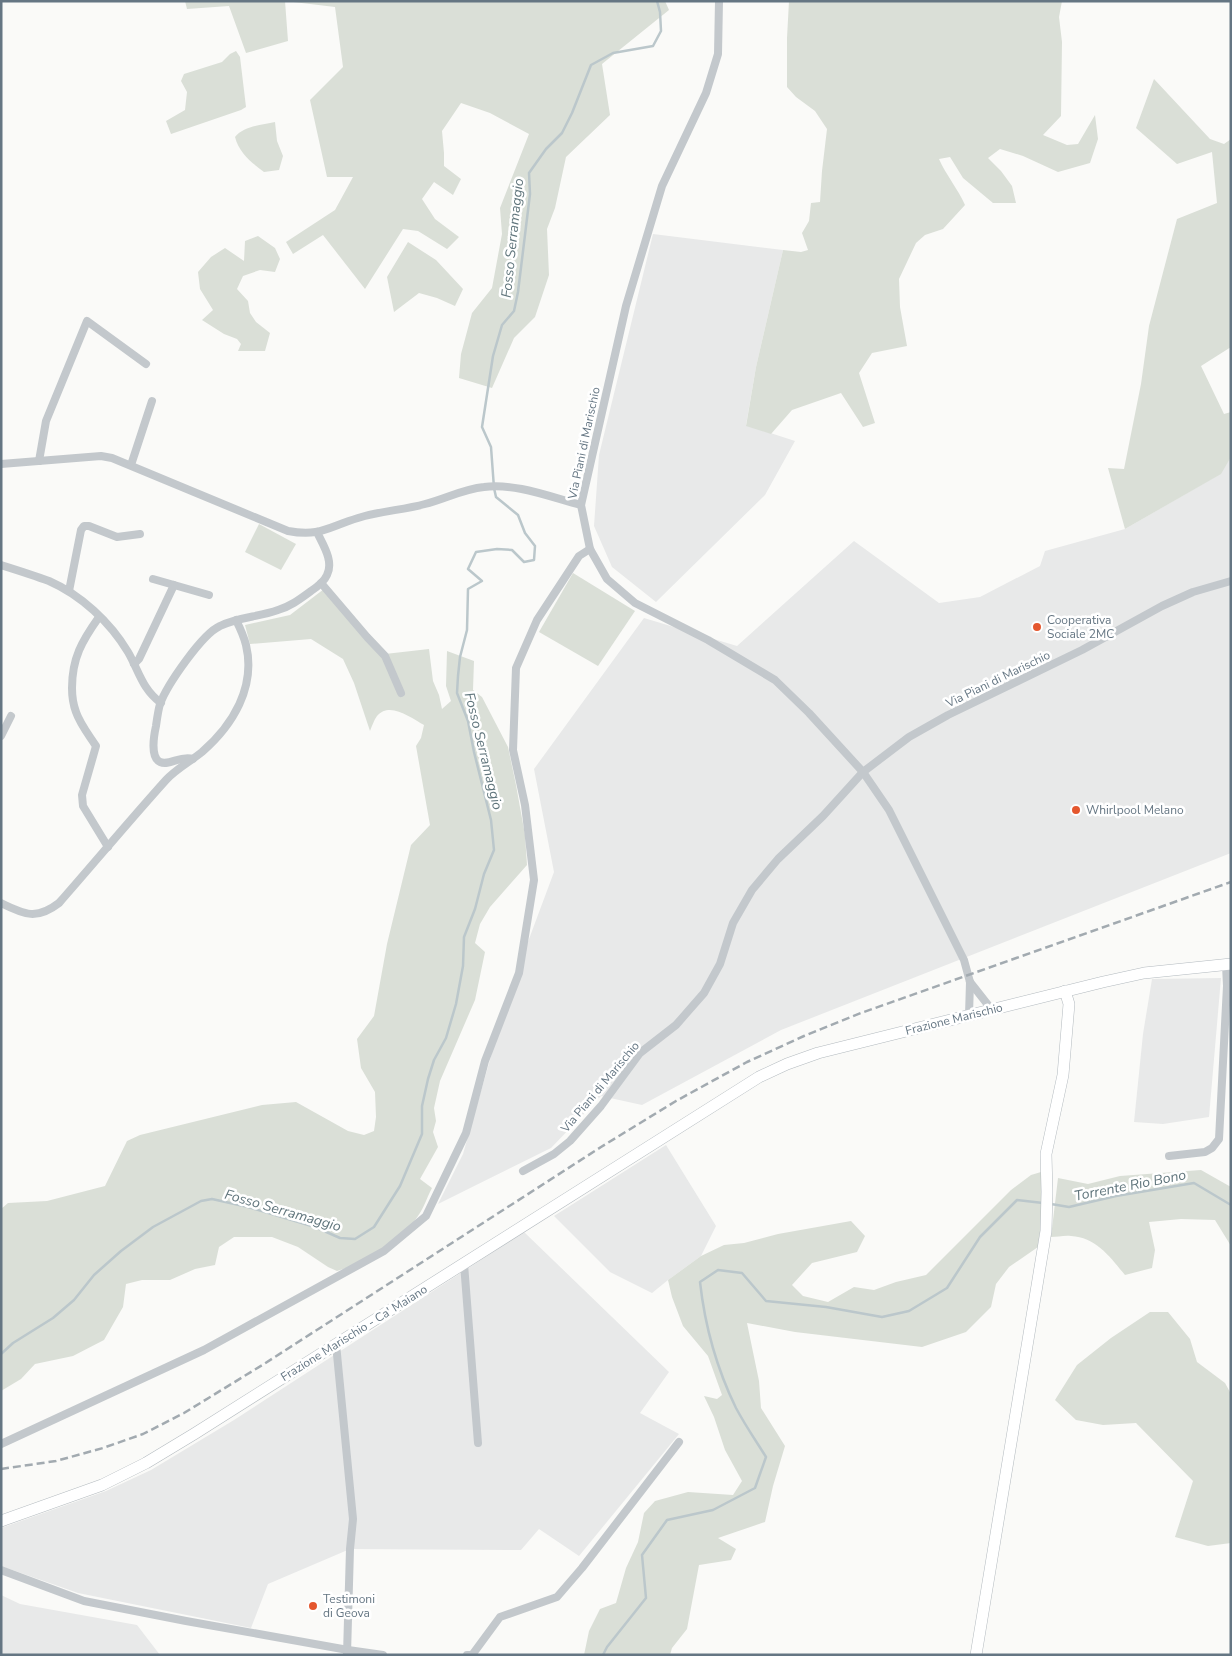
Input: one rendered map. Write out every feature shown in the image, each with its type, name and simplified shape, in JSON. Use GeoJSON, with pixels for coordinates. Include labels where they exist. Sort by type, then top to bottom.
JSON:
{"type":"FeatureCollection","features":[{"type":"Feature","properties":{"kind":"main road","name":"Frazione Marischio"},"geometry":{"type":"LineString","coordinates":[[693,1119],[760,1077],[787,1064],[818,1053],[1144,973],[1229,964]]}},
{"type":"Feature","properties":{"kind":"main road"},"geometry":{"type":"LineString","coordinates":[[976,1655],[1046,1231],[1046,1154],[1063,1075],[1069,1004],[1065,991]]}},
{"type":"Feature","properties":{"kind":"main road","name":"Frazione Marischio - Ca' Maiano"},"geometry":{"type":"LineString","coordinates":[[1,1521],[102,1485],[146,1463],[693,1119]]}},
{"type":"Feature","properties":{"kind":"street","name":"Via Piani di Marischio"},"geometry":{"type":"LineString","coordinates":[[719,1],[718,54],[706,93],[662,186],[626,306],[581,506],[590,549],[607,579],[635,603],[708,640],[775,680],[809,713],[863,772],[890,810],[964,960],[970,982]]}},
{"type":"Feature","properties":{"kind":"street"},"geometry":{"type":"LineString","coordinates":[[39,461],[46,421],[87,321],[146,364]]}},
{"type":"Feature","properties":{"kind":"street"},"geometry":{"type":"LineString","coordinates":[[131,465],[152,401]]}},
{"type":"Feature","properties":{"kind":"street"},"geometry":{"type":"LineString","coordinates":[[1,464],[100,456],[112,458],[288,530],[303,534],[317,532],[358,518],[432,503],[468,490],[484,487],[502,486],[524,490],[581,506]]}},
{"type":"Feature","properties":{"kind":"street"},"geometry":{"type":"LineString","coordinates":[[69,592],[81,530],[84,526],[89,526],[117,537],[140,534]]}},
{"type":"Feature","properties":{"kind":"street"},"geometry":{"type":"LineString","coordinates":[[193,759],[186,757],[167,763],[156,759],[154,752],[155,730],[161,703],[180,669],[211,631],[236,620],[277,611],[293,604],[321,583],[327,576],[329,566],[328,556],[317,532]]}},
{"type":"Feature","properties":{"kind":"street"},"geometry":{"type":"LineString","coordinates":[[1,1444],[204,1350],[384,1251],[426,1216],[466,1133],[485,1061],[519,973],[534,880],[525,805],[513,750],[516,668],[537,620],[580,556],[590,549]]}},
{"type":"Feature","properties":{"kind":"street"},"geometry":{"type":"LineString","coordinates":[[1,566],[50,582],[69,592],[99,616],[110,626],[120,640],[134,664],[145,689],[161,703]]}},
{"type":"Feature","properties":{"kind":"street"},"geometry":{"type":"LineString","coordinates":[[153,579],[209,595]]}},
{"type":"Feature","properties":{"kind":"street","name":"Via Piani di Marischio"},"geometry":{"type":"LineString","coordinates":[[523,1171],[554,1154],[570,1141],[601,1106],[640,1053],[676,1025],[704,993],[720,964],[733,923],[752,890],[778,860],[823,816],[863,772],[909,737],[948,715],[1082,650],[1162,606],[1193,592],[1231,581]]}},
{"type":"Feature","properties":{"kind":"street"},"geometry":{"type":"LineString","coordinates":[[321,583],[367,637],[386,656],[401,693]]}},
{"type":"Feature","properties":{"kind":"street"},"geometry":{"type":"LineString","coordinates":[[134,664],[140,659],[174,585]]}},
{"type":"Feature","properties":{"kind":"street"},"geometry":{"type":"LineString","coordinates":[[99,616],[77,652],[72,673],[72,699],[76,712],[96,746],[82,795],[83,806],[108,847]]}},
{"type":"Feature","properties":{"kind":"street"},"geometry":{"type":"LineString","coordinates":[[1,903],[35,915],[47,912],[59,903],[168,778],[220,736],[232,720],[241,703],[246,684],[248,665],[246,645],[236,620]]}},
{"type":"Feature","properties":{"kind":"street"},"geometry":{"type":"LineString","coordinates":[[1,736],[11,716]]}},
{"type":"Feature","properties":{"kind":"street"},"geometry":{"type":"LineString","coordinates":[[1169,1156],[1205,1152],[1212,1148],[1219,1139],[1229,964]]}},
{"type":"Feature","properties":{"kind":"street"},"geometry":{"type":"LineString","coordinates":[[970,982],[992,1010]]}},
{"type":"Feature","properties":{"kind":"street"},"geometry":{"type":"LineString","coordinates":[[969,1015],[970,982]]}},
{"type":"Feature","properties":{"kind":"street"},"geometry":{"type":"LineString","coordinates":[[1221,1108],[1231,1108]]}},
{"type":"Feature","properties":{"kind":"street"},"geometry":{"type":"LineString","coordinates":[[464,1264],[478,1443]]}},
{"type":"Feature","properties":{"kind":"street"},"geometry":{"type":"LineString","coordinates":[[336,1344],[352,1519],[348,1652]]}},
{"type":"Feature","properties":{"kind":"street"},"geometry":{"type":"LineString","coordinates":[[466,1655],[472,1654],[500,1617],[557,1597],[582,1568],[679,1442]]}},
{"type":"Feature","properties":{"kind":"street"},"geometry":{"type":"LineString","coordinates":[[1,1570],[84,1601],[348,1652],[383,1655]]}},
{"type":"Feature","properties":{"kind":"shaded area"},"geometry":{"type":"Polygon","coordinates":[[[185,1],[285,1],[288,41],[246,53],[229,6],[187,9],[185,1]]]}},
{"type":"Feature","properties":{"kind":"shaded area"},"geometry":{"type":"Polygon","coordinates":[[[285,1],[665,1],[669,10],[602,64],[610,115],[566,157],[555,208],[547,229],[549,275],[535,317],[514,338],[492,388],[459,378],[461,354],[472,313],[492,288],[502,234],[500,208],[529,134],[490,113],[461,103],[442,131],[444,166],[461,179],[453,195],[434,182],[422,199],[435,219],[459,237],[447,249],[418,231],[403,229],[365,289],[323,235],[293,254],[286,242],[335,210],[353,177],[327,177],[310,100],[343,67],[335,7],[285,1]]]}},
{"type":"Feature","properties":{"kind":"shaded area"},"geometry":{"type":"Polygon","coordinates":[[[789,1],[1062,1],[1059,17],[1062,42],[1061,116],[1043,135],[1067,145],[1078,144],[1095,115],[1098,139],[1090,163],[1058,172],[1023,156],[1000,149],[988,158],[1012,186],[1016,203],[993,203],[963,178],[950,157],[939,159],[965,205],[943,229],[925,235],[916,243],[899,279],[900,307],[907,346],[872,353],[859,373],[875,423],[863,427],[841,393],[792,410],[771,434],[746,426],[756,367],[783,250],[801,252],[808,250],[802,233],[809,221],[811,203],[820,202],[827,129],[815,111],[796,97],[787,87],[789,1]]]}},
{"type":"Feature","properties":{"kind":"shaded area"},"geometry":{"type":"Polygon","coordinates":[[[236,51],[240,57],[246,107],[171,134],[166,121],[185,110],[187,92],[181,81],[184,74],[222,62],[236,51]]]}},
{"type":"Feature","properties":{"kind":"shaded area"},"geometry":{"type":"Polygon","coordinates":[[[1154,79],[1210,139],[1224,144],[1231,139],[1231,347],[1201,366],[1224,414],[1231,412],[1231,457],[1221,474],[1125,529],[1108,468],[1124,469],[1141,384],[1149,326],[1177,219],[1217,203],[1212,152],[1177,164],[1136,128],[1154,79]]]}},
{"type":"Feature","properties":{"kind":"shaded area"},"geometry":{"type":"Polygon","coordinates":[[[275,122],[277,141],[283,156],[279,170],[264,172],[243,153],[235,137],[248,128],[275,122]]]}},
{"type":"Feature","properties":{"kind":"shaded area"},"geometry":{"type":"Polygon","coordinates":[[[653,234],[783,250],[756,367],[746,425],[795,441],[765,495],[656,602],[612,567],[594,526],[599,455],[653,234]]]}},
{"type":"Feature","properties":{"kind":"shaded area"},"geometry":{"type":"Polygon","coordinates":[[[258,236],[275,248],[280,259],[275,272],[260,270],[243,276],[237,289],[248,301],[250,313],[256,322],[270,333],[265,351],[238,351],[241,344],[237,339],[224,334],[202,320],[213,310],[200,289],[198,272],[211,257],[225,248],[244,261],[245,241],[258,236]]]}},
{"type":"Feature","properties":{"kind":"shaded area"},"geometry":{"type":"Polygon","coordinates":[[[408,242],[436,260],[463,289],[455,306],[419,293],[394,312],[387,277],[408,242]]]}},
{"type":"Feature","properties":{"kind":"shaded area"},"geometry":{"type":"Polygon","coordinates":[[[1231,457],[1231,853],[781,1030],[642,1105],[601,1096],[551,1148],[438,1204],[463,1154],[510,990],[554,872],[534,769],[644,618],[737,646],[854,541],[939,603],[980,597],[1040,566],[1045,551],[1125,529],[1220,474],[1231,457]]]}},
{"type":"Feature","properties":{"kind":"shaded area"},"geometry":{"type":"Polygon","coordinates":[[[259,524],[296,544],[281,570],[245,552],[259,524]]]}},
{"type":"Feature","properties":{"kind":"shaded area"},"geometry":{"type":"Polygon","coordinates":[[[573,573],[635,611],[598,666],[539,632],[573,573]]]}},
{"type":"Feature","properties":{"kind":"shaded area"},"geometry":{"type":"Polygon","coordinates":[[[324,589],[385,654],[429,649],[433,681],[442,709],[451,701],[446,686],[447,651],[474,661],[473,690],[482,697],[508,747],[516,785],[525,835],[527,865],[490,907],[480,924],[475,943],[485,952],[475,1000],[440,1081],[434,1108],[436,1121],[433,1132],[438,1147],[420,1179],[432,1188],[420,1213],[402,1235],[371,1257],[337,1271],[298,1247],[272,1237],[234,1237],[219,1247],[215,1265],[195,1269],[170,1280],[142,1280],[126,1284],[123,1307],[104,1340],[73,1356],[35,1364],[21,1379],[1,1391],[1,1209],[8,1203],[47,1201],[105,1186],[127,1141],[140,1135],[262,1105],[296,1102],[348,1131],[364,1135],[374,1131],[376,1117],[375,1092],[361,1068],[357,1039],[374,1016],[387,944],[411,845],[430,825],[416,746],[421,738],[424,725],[401,712],[388,710],[377,716],[370,731],[354,683],[343,659],[311,639],[250,644],[245,625],[290,615],[324,589]]]}},
{"type":"Feature","properties":{"kind":"shaded area"},"geometry":{"type":"Polygon","coordinates":[[[1221,978],[1209,1117],[1163,1124],[1134,1122],[1143,1034],[1152,979],[1221,978]]]}},
{"type":"Feature","properties":{"kind":"shaded area"},"geometry":{"type":"Polygon","coordinates":[[[666,1145],[716,1226],[701,1256],[652,1293],[610,1272],[554,1216],[666,1145]]]}},
{"type":"Feature","properties":{"kind":"shaded area"},"geometry":{"type":"Polygon","coordinates":[[[1201,1170],[1231,1187],[1231,1246],[1215,1220],[1181,1219],[1149,1222],[1155,1250],[1152,1268],[1125,1275],[1102,1250],[1088,1240],[1069,1236],[1051,1237],[1058,1178],[1088,1184],[1120,1176],[1201,1170]]]}},
{"type":"Feature","properties":{"kind":"shaded area"},"geometry":{"type":"Polygon","coordinates":[[[1041,1172],[1041,1225],[1038,1247],[1009,1267],[996,1284],[991,1307],[966,1332],[922,1347],[795,1332],[747,1323],[759,1381],[761,1408],[785,1446],[765,1522],[718,1538],[736,1549],[731,1560],[699,1565],[687,1629],[672,1648],[670,1655],[584,1655],[589,1631],[600,1609],[616,1603],[626,1568],[638,1542],[644,1513],[655,1501],[688,1492],[733,1495],[742,1481],[725,1450],[714,1417],[704,1396],[717,1399],[722,1395],[708,1356],[683,1326],[668,1280],[701,1256],[724,1245],[744,1243],[778,1234],[851,1221],[865,1236],[857,1252],[812,1263],[792,1285],[803,1296],[828,1302],[854,1287],[874,1290],[896,1282],[926,1275],[1011,1190],[1031,1175],[1041,1172]]]}},
{"type":"Feature","properties":{"kind":"shaded area"},"geometry":{"type":"Polygon","coordinates":[[[524,1232],[669,1372],[640,1413],[679,1434],[579,1556],[539,1529],[521,1550],[350,1549],[268,1584],[251,1628],[78,1593],[1,1566],[1,1528],[106,1491],[151,1470],[234,1420],[524,1232]]]}},
{"type":"Feature","properties":{"kind":"shaded area"},"geometry":{"type":"Polygon","coordinates":[[[1150,1312],[1168,1312],[1190,1339],[1197,1362],[1225,1383],[1231,1394],[1231,1543],[1208,1546],[1175,1537],[1193,1481],[1136,1423],[1103,1425],[1076,1420],[1055,1400],[1077,1365],[1111,1338],[1150,1312]]]}},
{"type":"Feature","properties":{"kind":"shaded area"},"geometry":{"type":"Polygon","coordinates":[[[1,1595],[20,1604],[137,1625],[160,1655],[1,1655],[1,1595]]]}},
{"type":"Feature","properties":{"kind":"waterway","name":"Fosso Serramaggio"},"geometry":{"type":"LineString","coordinates":[[1,1354],[13,1343],[53,1318],[74,1300],[94,1275],[121,1251],[153,1227],[201,1201],[212,1199],[248,1207],[315,1227],[340,1238],[355,1239],[374,1227],[400,1186],[422,1134],[422,1106],[428,1079],[434,1060],[446,1038],[456,1004],[463,966],[464,937],[475,909],[484,874],[494,850],[491,820],[468,721],[457,693],[460,657],[467,630],[468,589],[482,581],[468,569],[476,552],[497,549],[512,550],[524,562],[534,560],[535,546],[525,533],[518,515],[496,497],[491,447],[482,427],[493,356],[502,325],[514,311],[518,292],[530,194],[529,173],[546,149],[562,133],[591,65],[613,53],[653,46],[661,31],[660,12],[657,1]]}},
{"type":"Feature","properties":{"kind":"waterway","name":"Torrente Rio Bono"},"geometry":{"type":"LineString","coordinates":[[1051,1204],[1069,1207],[1116,1196],[1194,1183],[1231,1205]]}},
{"type":"Feature","properties":{"kind":"waterway","name":"Torrente Rio Bono"},"geometry":{"type":"LineString","coordinates":[[603,1655],[607,1647],[646,1598],[642,1555],[667,1520],[713,1510],[755,1488],[766,1457],[736,1408],[717,1362],[708,1331],[700,1282],[718,1270],[742,1273],[766,1301],[826,1307],[882,1317],[909,1311],[947,1288],[980,1237],[1017,1200],[1043,1203]]}},
{"type":"Feature","properties":{"kind":"railway"},"geometry":{"type":"LineString","coordinates":[[1,1469],[56,1461],[103,1448],[143,1434],[184,1413],[264,1364],[601,1147],[676,1101],[747,1062],[861,1013],[1231,882]]}},
{"type":"Feature","properties":{"kind":"place","name":"Cooperativa Sociale 2MC"},"geometry":{"type":"Point","coordinates":[1037,627]}},
{"type":"Feature","properties":{"kind":"place","name":"Whirlpool Melano"},"geometry":{"type":"Point","coordinates":[1076,810]}},
{"type":"Feature","properties":{"kind":"place","name":"Testimoni di Geova"},"geometry":{"type":"Point","coordinates":[313,1606]}}]}
